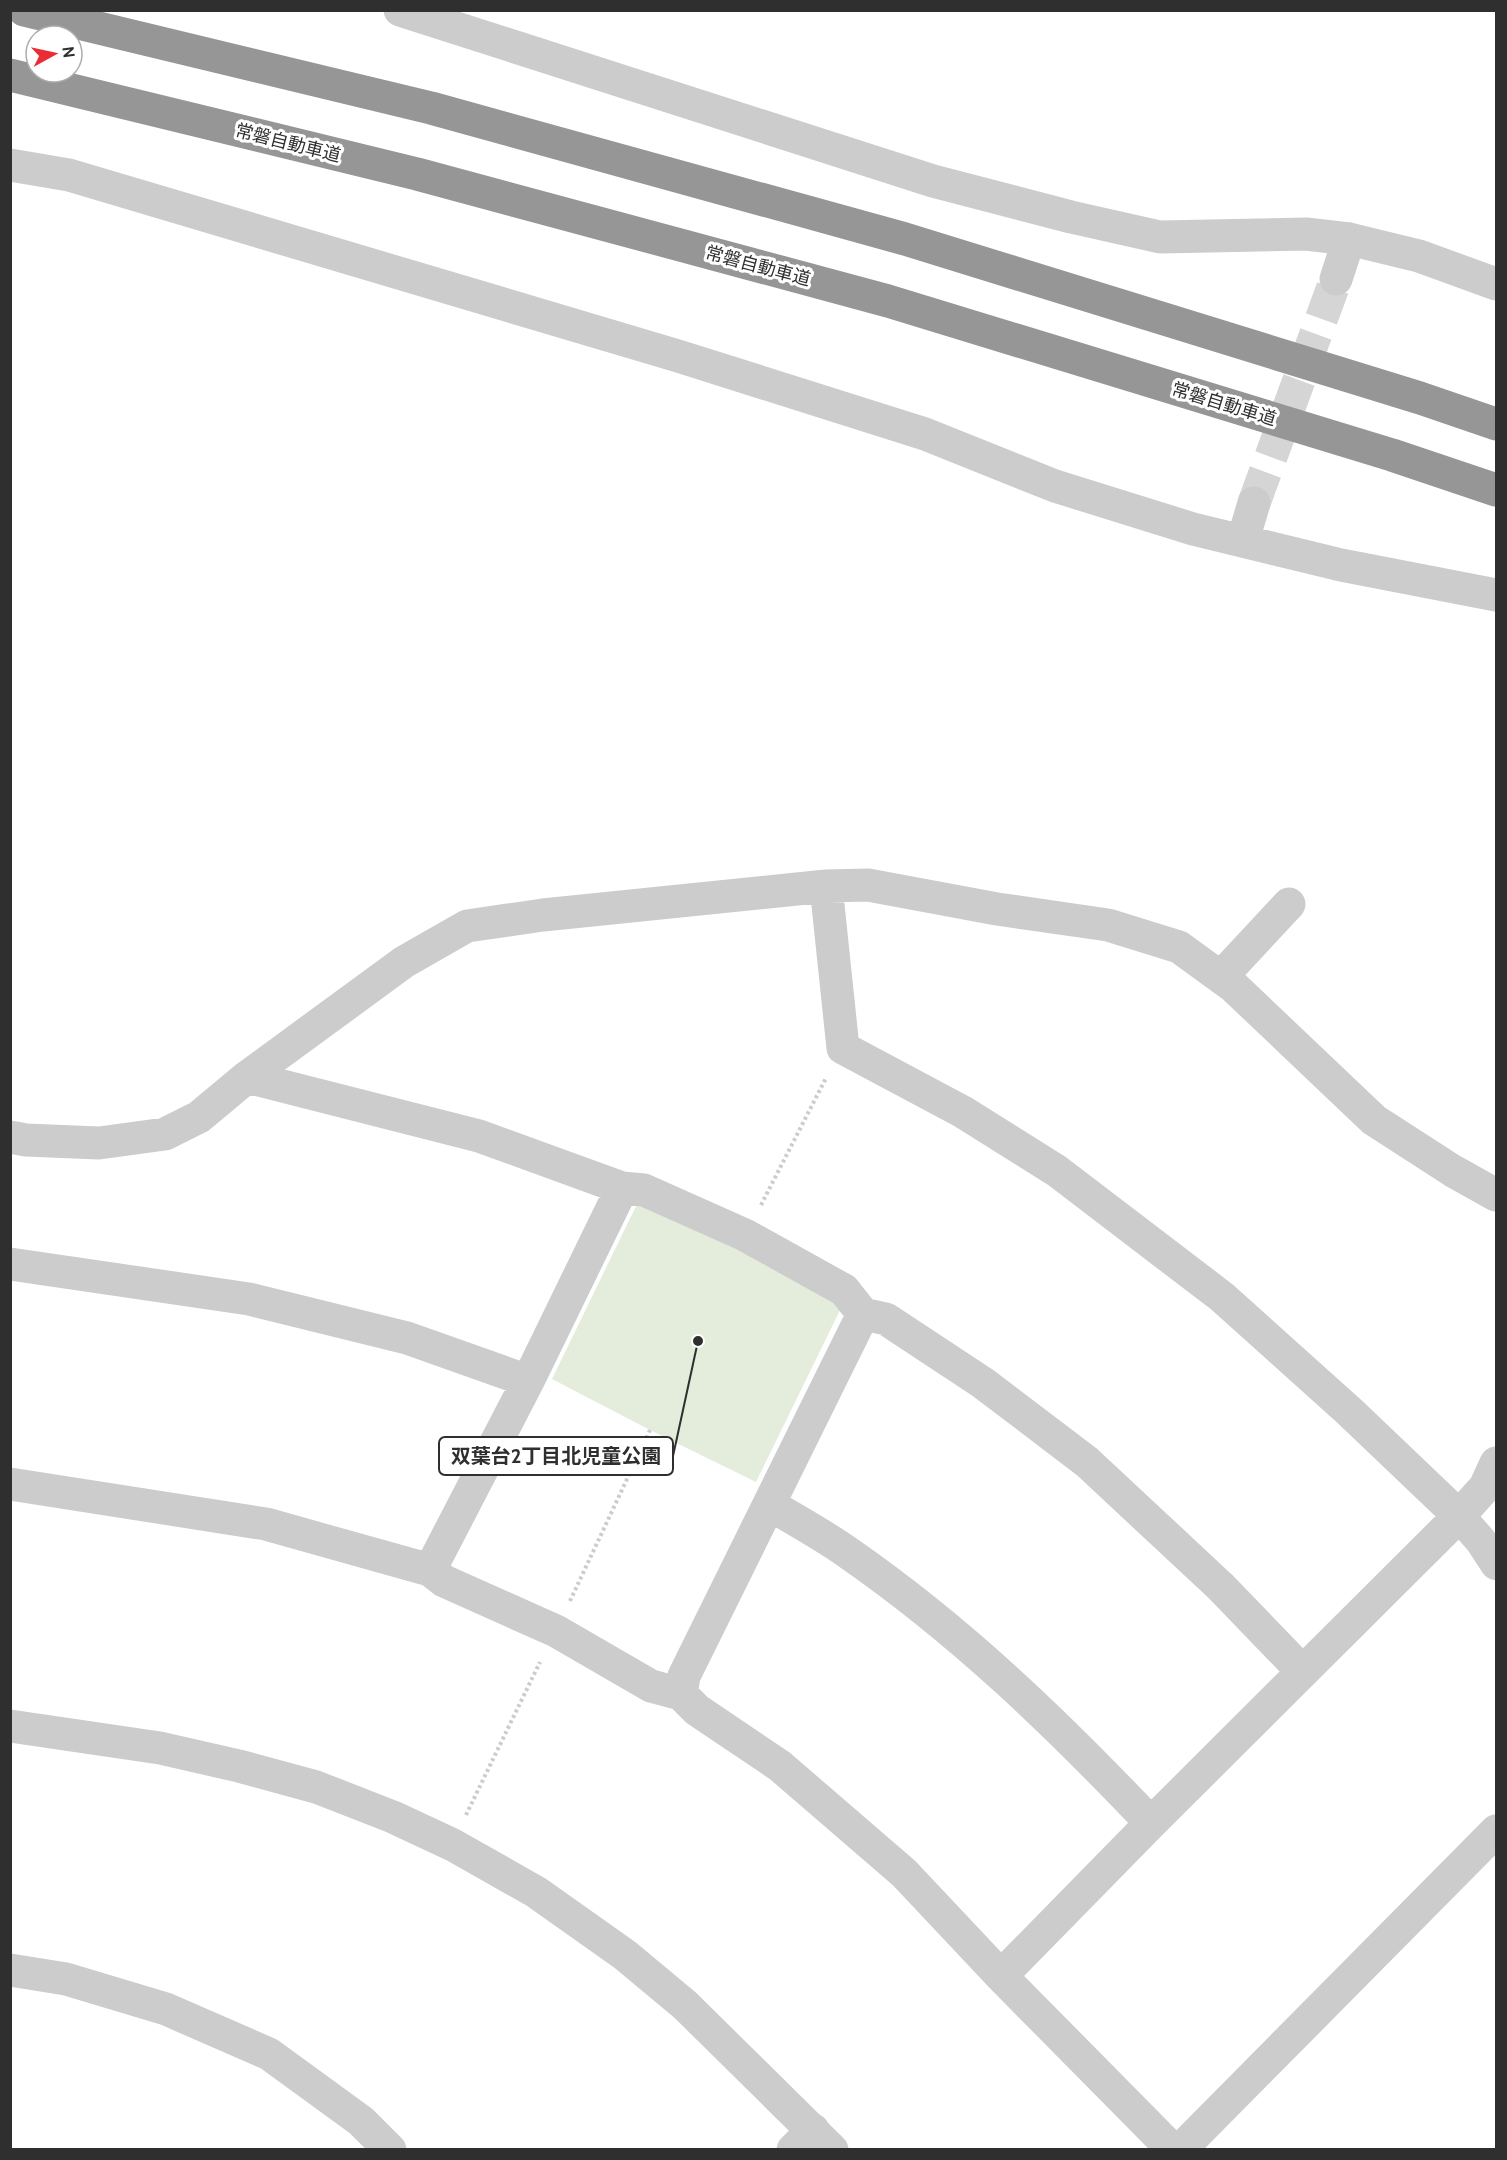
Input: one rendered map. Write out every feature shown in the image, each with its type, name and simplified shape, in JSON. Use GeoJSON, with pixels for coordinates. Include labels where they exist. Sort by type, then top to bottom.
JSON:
{"type":"FeatureCollection","features":[{"type":"Feature","properties":{"kind":"highway"},"geometry":{"type":"LineString","coordinates":[[24,10],[431,108],[894,236],[1497,424]]}},
{"type":"Feature","properties":{"kind":"highway","name":"常磐自動車道"},"geometry":{"type":"LineString","coordinates":[[10,75],[417,174],[888,301],[1392,455],[1497,490]]}},
{"type":"Feature","properties":{"kind":"street"},"geometry":{"type":"LineString","coordinates":[[400,10],[933,181],[1071,217],[1160,237],[1306,234],[1349,239],[1419,256],[1497,284]]}},
{"type":"Feature","properties":{"kind":"street"},"geometry":{"type":"LineString","coordinates":[[10,165],[69,175],[678,356],[925,434],[1055,486],[1193,529],[1341,565],[1497,595]]}},
{"type":"Feature","properties":{"kind":"street"},"geometry":{"type":"LineString","coordinates":[[1336,279],[1349,239]]}},
{"type":"Feature","properties":{"kind":"street"},"geometry":{"type":"LineString","coordinates":[[1243,540],[1254,503]]}},
{"type":"Feature","properties":{"kind":"street"},"geometry":{"type":"LineString","coordinates":[[1460,587],[1497,618]]}},
{"type":"Feature","properties":{"kind":"street"},"geometry":{"type":"LineString","coordinates":[[10,1137],[26,1140],[99,1143],[165,1134],[199,1117],[247,1077],[404,962],[467,926],[543,915],[826,886],[868,885],[1108,926],[1179,947],[1234,987],[1374,1120],[1453,1171],[1496,1203]]}},
{"type":"Feature","properties":{"kind":"street"},"geometry":{"type":"LineString","coordinates":[[826,886],[843,1048],[963,1112],[1057,1171],[1222,1297],[1459,1516],[1497,1564]]}},
{"type":"Feature","properties":{"kind":"street"},"geometry":{"type":"LineString","coordinates":[[1221,977],[1289,903]]}},
{"type":"Feature","properties":{"kind":"street"},"geometry":{"type":"LineString","coordinates":[[247,1077],[480,1136],[622,1188],[644,1190],[745,1235],[844,1290],[863,1314],[886,1318],[983,1383],[1087,1462],[1221,1587],[1302,1671]]}},
{"type":"Feature","properties":{"kind":"street"},"geometry":{"type":"LineString","coordinates":[[430,1570],[528,1381],[622,1188]]}},
{"type":"Feature","properties":{"kind":"street"},"geometry":{"type":"LineString","coordinates":[[10,1264],[249,1299],[407,1338],[528,1381]]}},
{"type":"Feature","properties":{"kind":"street"},"geometry":{"type":"LineString","coordinates":[[681,1694],[684,1676],[863,1314]]}},
{"type":"Feature","properties":{"kind":"street"},"geometry":{"type":"LineString","coordinates":[[1001,1976],[1302,1671],[1459,1516],[1485,1486],[1497,1463]]}},
{"type":"Feature","properties":{"kind":"street"},"geometry":{"type":"LineString","coordinates":[[10,1484],[266,1524],[430,1570],[444,1581],[556,1631],[651,1686],[681,1694],[698,1710],[780,1766],[904,1873],[1001,1976],[1173,2150]]}},
{"type":"Feature","properties":{"kind":"street"},"geometry":{"type":"LineString","coordinates":[[769,1504],[846,1551],[928,1612],[1007,1678],[1151,1823]]}},
{"type":"Feature","properties":{"kind":"street"},"geometry":{"type":"LineString","coordinates":[[10,1726],[160,1748],[239,1766],[316,1787],[393,1817],[453,1845],[536,1892],[625,1954],[685,2005],[813,2143]]}},
{"type":"Feature","properties":{"kind":"street"},"geometry":{"type":"LineString","coordinates":[[1180,2150],[1497,1831]]}},
{"type":"Feature","properties":{"kind":"street"},"geometry":{"type":"LineString","coordinates":[[10,1970],[66,1979],[166,2009],[269,2054],[361,2121],[390,2150]]}},
{"type":"Feature","properties":{"kind":"path"},"geometry":{"type":"LineString","coordinates":[[745,1235],[827,1077]]}},
{"type":"Feature","properties":{"kind":"green space"},"geometry":{"type":"Polygon","coordinates":[[[639,1200],[844,1302],[756,1482],[552,1379],[639,1200]]]}},
{"type":"Feature","properties":{"kind":"tunnel"},"geometry":{"type":"LineString","coordinates":[[1254,503],[1336,279]]}},
{"type":"Feature","properties":{"kind":"place","name":"双葉台2丁目北児童公園"},"geometry":{"type":"Point","coordinates":[698,1341]}}]}
